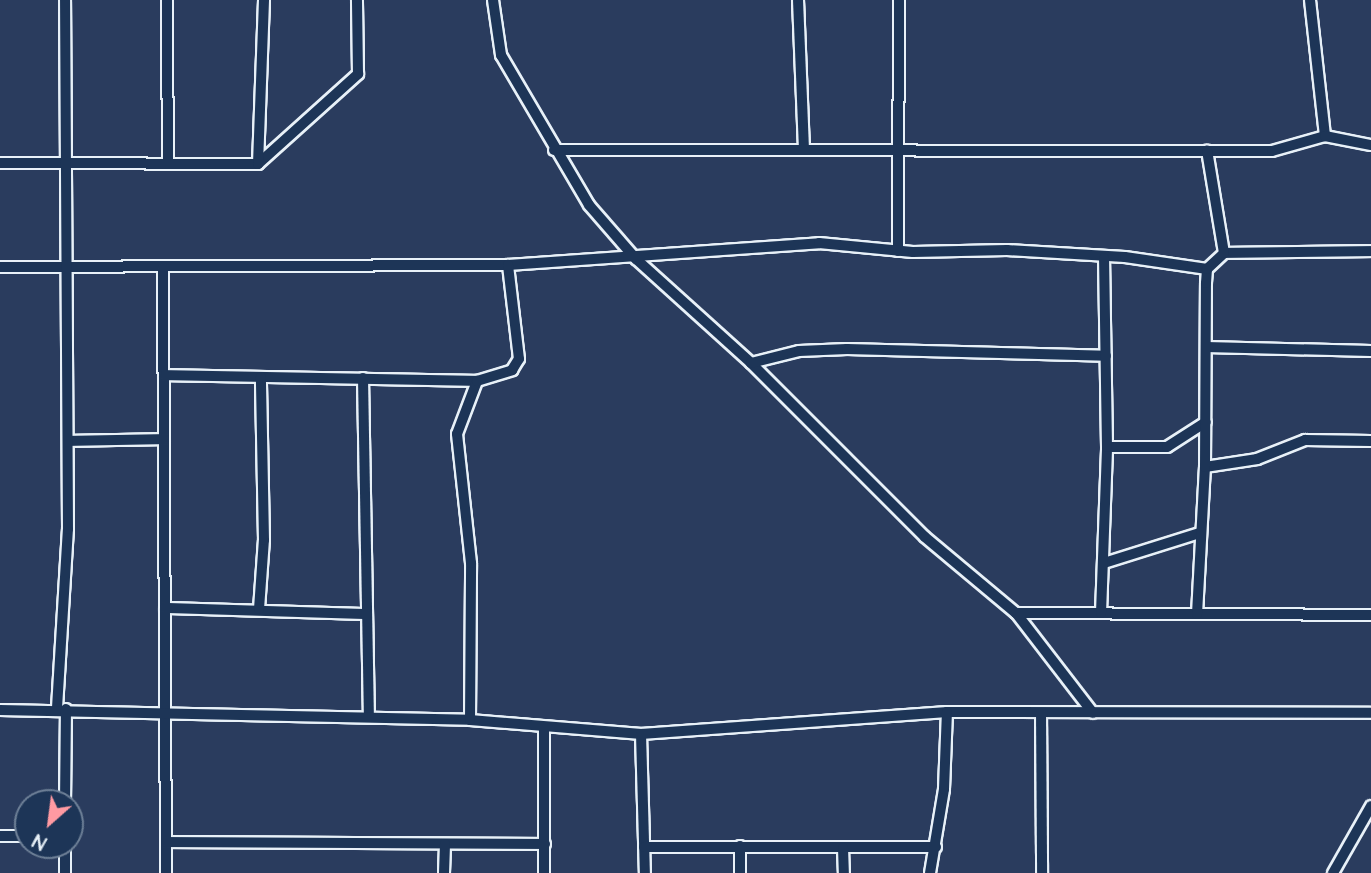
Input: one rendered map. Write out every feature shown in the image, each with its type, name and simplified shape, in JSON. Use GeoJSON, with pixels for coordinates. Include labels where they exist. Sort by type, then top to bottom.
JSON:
{"type":"FeatureCollection","features":[{"type":"Feature","properties":{"kind":"street"},"geometry":{"type":"LineString","coordinates":[[65,0],[63,161],[68,269],[69,441],[62,709],[65,789]]}},
{"type":"Feature","properties":{"kind":"street"},"geometry":{"type":"LineString","coordinates":[[167,0],[168,164]]}},
{"type":"Feature","properties":{"kind":"street"},"geometry":{"type":"LineString","coordinates":[[258,164],[264,0]]}},
{"type":"Feature","properties":{"kind":"street"},"geometry":{"type":"LineString","coordinates":[[0,163],[63,161],[258,164],[358,74],[358,0]]}},
{"type":"Feature","properties":{"kind":"street"},"geometry":{"type":"LineString","coordinates":[[493,0],[501,55],[554,150],[589,205],[636,259],[751,363],[925,537],[1016,613],[1093,713]]}},
{"type":"Feature","properties":{"kind":"street"},"geometry":{"type":"LineString","coordinates":[[799,0],[804,148]]}},
{"type":"Feature","properties":{"kind":"street"},"geometry":{"type":"LineString","coordinates":[[898,251],[899,0]]}},
{"type":"Feature","properties":{"kind":"street"},"geometry":{"type":"LineString","coordinates":[[1310,0],[1325,136]]}},
{"type":"Feature","properties":{"kind":"street"},"geometry":{"type":"LineString","coordinates":[[554,150],[804,148],[1272,151],[1325,136],[1371,145]]}},
{"type":"Feature","properties":{"kind":"street"},"geometry":{"type":"LineString","coordinates":[[1207,150],[1224,253]]}},
{"type":"Feature","properties":{"kind":"street"},"geometry":{"type":"LineString","coordinates":[[0,267],[163,268],[271,263],[353,268],[508,265],[636,259],[683,250],[783,244],[898,251],[1007,250],[1104,258],[1146,258],[1208,269]]}},
{"type":"Feature","properties":{"kind":"street"},"geometry":{"type":"LineString","coordinates":[[1197,614],[1205,467],[1208,269],[1224,253],[1371,251]]}},
{"type":"Feature","properties":{"kind":"street"},"geometry":{"type":"LineString","coordinates":[[1101,613],[1107,447],[1104,258]]}},
{"type":"Feature","properties":{"kind":"street"},"geometry":{"type":"LineString","coordinates":[[164,375],[477,381],[512,370],[519,359],[508,265]]}},
{"type":"Feature","properties":{"kind":"street"},"geometry":{"type":"LineString","coordinates":[[163,268],[166,873]]}},
{"type":"Feature","properties":{"kind":"street"},"geometry":{"type":"LineString","coordinates":[[1206,347],[1371,351]]}},
{"type":"Feature","properties":{"kind":"street"},"geometry":{"type":"LineString","coordinates":[[751,363],[799,351],[847,349],[1106,356]]}},
{"type":"Feature","properties":{"kind":"street"},"geometry":{"type":"LineString","coordinates":[[259,609],[264,540],[261,377]]}},
{"type":"Feature","properties":{"kind":"street"},"geometry":{"type":"LineString","coordinates":[[363,379],[369,717]]}},
{"type":"Feature","properties":{"kind":"street"},"geometry":{"type":"LineString","coordinates":[[470,720],[471,563],[457,434],[477,381]]}},
{"type":"Feature","properties":{"kind":"street"},"geometry":{"type":"LineString","coordinates":[[1107,447],[1167,447],[1206,422]]}},
{"type":"Feature","properties":{"kind":"street"},"geometry":{"type":"LineString","coordinates":[[69,441],[164,439]]}},
{"type":"Feature","properties":{"kind":"street"},"geometry":{"type":"LineString","coordinates":[[1205,467],[1257,459],[1305,440],[1371,441]]}},
{"type":"Feature","properties":{"kind":"street"},"geometry":{"type":"LineString","coordinates":[[1104,563],[1200,533]]}},
{"type":"Feature","properties":{"kind":"street"},"geometry":{"type":"LineString","coordinates":[[165,608],[367,614]]}},
{"type":"Feature","properties":{"kind":"street"},"geometry":{"type":"LineString","coordinates":[[1016,613],[1371,615]]}},
{"type":"Feature","properties":{"kind":"street"},"geometry":{"type":"LineString","coordinates":[[0,710],[62,709],[470,720],[544,729],[641,734],[947,712],[1371,713]]}},
{"type":"Feature","properties":{"kind":"street"},"geometry":{"type":"LineString","coordinates":[[930,873],[936,847],[947,712]]}},
{"type":"Feature","properties":{"kind":"street"},"geometry":{"type":"LineString","coordinates":[[1041,713],[1042,873]]}},
{"type":"Feature","properties":{"kind":"street"},"geometry":{"type":"LineString","coordinates":[[544,729],[544,873]]}},
{"type":"Feature","properties":{"kind":"street"},"geometry":{"type":"LineString","coordinates":[[641,734],[645,873]]}},
{"type":"Feature","properties":{"kind":"street"},"geometry":{"type":"LineString","coordinates":[[1332,873],[1371,806]]}},
{"type":"Feature","properties":{"kind":"street"},"geometry":{"type":"LineString","coordinates":[[166,842],[545,844]]}},
{"type":"Feature","properties":{"kind":"street"},"geometry":{"type":"LineString","coordinates":[[444,873],[445,844]]}},
{"type":"Feature","properties":{"kind":"street"},"geometry":{"type":"LineString","coordinates":[[740,846],[740,873]]}},
{"type":"Feature","properties":{"kind":"street"},"geometry":{"type":"LineString","coordinates":[[644,847],[936,847]]}},
{"type":"Feature","properties":{"kind":"street"},"geometry":{"type":"LineString","coordinates":[[843,848],[844,873]]}}]}
